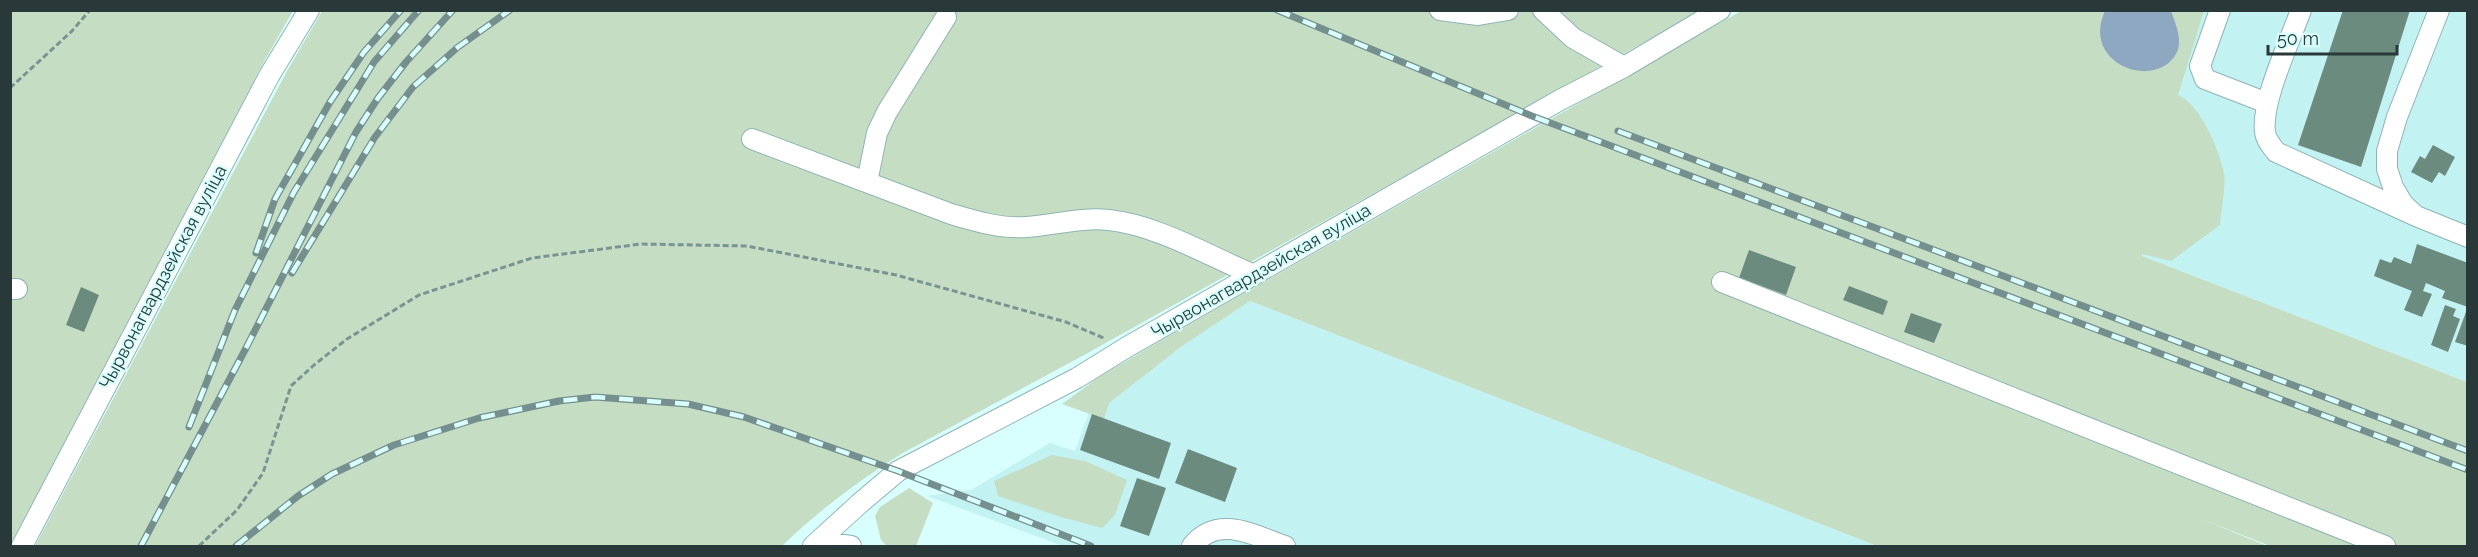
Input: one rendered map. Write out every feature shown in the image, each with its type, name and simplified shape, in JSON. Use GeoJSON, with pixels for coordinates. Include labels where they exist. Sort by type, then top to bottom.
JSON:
{"type":"FeatureCollection","features":[{"type":"Feature","properties":{"kind":"street","name":"Чырвонагвардзейская вуліца"},"geometry":{"type":"LineString","coordinates":[[22,546],[269,76],[309,10]]}},
{"type":"Feature","properties":{"kind":"street"},"geometry":{"type":"LineString","coordinates":[[1440,10],[1478,15],[1508,10]]}},
{"type":"Feature","properties":{"kind":"street"},"geometry":{"type":"LineString","coordinates":[[1543,10],[1573,38],[1624,67]]}},
{"type":"Feature","properties":{"kind":"street","name":"Чырвонагвардзейская вуліца"},"geometry":{"type":"LineString","coordinates":[[814,546],[850,511],[898,471],[1077,378],[1127,347],[1560,100],[1624,67],[1720,10]]}},
{"type":"Feature","properties":{"kind":"street"},"geometry":{"type":"LineString","coordinates":[[2220,10],[2200,66],[2205,80],[2267,103]]}},
{"type":"Feature","properties":{"kind":"street"},"geometry":{"type":"LineString","coordinates":[[2301,10],[2267,103],[2265,131],[2268,142],[2276,152],[2416,216],[2468,237]]}},
{"type":"Feature","properties":{"kind":"street"},"geometry":{"type":"LineString","coordinates":[[2416,216],[2403,204],[2393,187],[2387,169],[2387,151],[2397,117],[2439,10]]}},
{"type":"Feature","properties":{"kind":"street"},"geometry":{"type":"LineString","coordinates":[[867,182],[877,133],[887,112],[946,18]]}},
{"type":"Feature","properties":{"kind":"street"},"geometry":{"type":"LineString","coordinates":[[752,139],[951,214],[999,226],[1024,227],[1084,220],[1108,220],[1131,224],[1156,232],[1254,275]]}},
{"type":"Feature","properties":{"kind":"street"},"geometry":{"type":"LineString","coordinates":[[1722,282],[2385,546]]}},
{"type":"Feature","properties":{"kind":"street"},"geometry":{"type":"LineString","coordinates":[[1192,546],[1207,533],[1228,528],[1285,546]]}},
{"type":"Feature","properties":{"kind":"street"},"geometry":{"type":"LineString","coordinates":[[814,546],[829,543],[851,546]]}},
{"type":"Feature","properties":{"kind":"path"},"geometry":{"type":"LineString","coordinates":[[10,88],[72,31],[90,10]]}},
{"type":"Feature","properties":{"kind":"path"},"geometry":{"type":"LineString","coordinates":[[199,546],[237,510],[263,473],[291,386],[314,365],[347,339],[419,295],[532,258],[641,244],[747,246],[896,274],[1066,322],[1127,347]]}},
{"type":"Feature","properties":{"kind":"shaded area"},"geometry":{"type":"Polygon","coordinates":[[[2105,11],[2171,11],[2179,37],[2177,52],[2167,64],[2154,70],[2139,71],[2124,67],[2112,58],[2103,46],[2100,30],[2105,11]]]}},
{"type":"Feature","properties":{"kind":"shaded area"},"geometry":{"type":"Polygon","coordinates":[[[2204,11],[2467,11],[2467,382],[2142,256],[2182,78],[2204,11]]]}},
{"type":"Feature","properties":{"kind":"shaded area"},"geometry":{"type":"Polygon","coordinates":[[[1250,301],[1877,546],[1063,546],[927,496],[971,490],[1050,443],[1075,451],[1089,413],[1104,418],[1108,403],[1181,347],[1250,301]]]}},
{"type":"Feature","properties":{"kind":"green space"},"geometry":{"type":"Polygon","coordinates":[[[11,11],[293,11],[266,58],[11,544],[11,11]]]}},
{"type":"Feature","properties":{"kind":"green space"},"geometry":{"type":"Polygon","coordinates":[[[322,11],[1700,11],[1086,354],[901,454],[839,497],[782,546],[35,546],[287,71],[322,11]]]}},
{"type":"Feature","properties":{"kind":"green space"},"geometry":{"type":"Polygon","coordinates":[[[1741,11],[2204,11],[2178,95],[2194,108],[2201,118],[2222,163],[2224,186],[2220,225],[2171,261],[2142,254],[2142,256],[2467,382],[2467,546],[2270,546],[2199,518],[2267,546],[1877,546],[1250,301],[1181,347],[1109,403],[1104,419],[1062,404],[1099,377],[1172,334],[1741,11]]]}},
{"type":"Feature","properties":{"kind":"green space"},"geometry":{"type":"Polygon","coordinates":[[[1052,455],[1085,461],[1127,480],[1115,515],[1102,528],[998,496],[994,481],[1052,455]]]}},
{"type":"Feature","properties":{"kind":"green space"},"geometry":{"type":"Polygon","coordinates":[[[909,488],[933,503],[916,546],[887,546],[881,540],[875,516],[880,507],[909,488]]]}},
{"type":"Feature","properties":{"kind":"building"},"geometry":{"type":"Polygon","coordinates":[[[2343,10],[2410,10],[2361,167],[2298,145],[2343,10]]]}},
{"type":"Feature","properties":{"kind":"building"},"geometry":{"type":"Polygon","coordinates":[[[2433,145],[2455,157],[2445,176],[2439,172],[2432,183],[2411,172],[2420,156],[2425,159],[2433,145]]]}},
{"type":"Feature","properties":{"kind":"building"},"geometry":{"type":"Polygon","coordinates":[[[2417,244],[2468,263],[2468,307],[2442,298],[2445,291],[2426,283],[2423,291],[2432,294],[2422,317],[2404,310],[2412,291],[2374,276],[2380,259],[2391,263],[2394,257],[2411,264],[2417,244]]]}},
{"type":"Feature","properties":{"kind":"building"},"geometry":{"type":"Polygon","coordinates":[[[1749,250],[1796,267],[1786,295],[1739,278],[1749,250]]]}},
{"type":"Feature","properties":{"kind":"building"},"geometry":{"type":"Polygon","coordinates":[[[1849,286],[1888,301],[1883,315],[1843,300],[1849,286]]]}},
{"type":"Feature","properties":{"kind":"building"},"geometry":{"type":"Polygon","coordinates":[[[81,287],[99,295],[84,332],[66,325],[81,287]]]}},
{"type":"Feature","properties":{"kind":"building"},"geometry":{"type":"Polygon","coordinates":[[[2445,305],[2456,309],[2453,316],[2460,319],[2448,352],[2431,345],[2445,305]]]}},
{"type":"Feature","properties":{"kind":"building"},"geometry":{"type":"Polygon","coordinates":[[[2468,309],[2468,346],[2455,342],[2468,309]]]}},
{"type":"Feature","properties":{"kind":"building"},"geometry":{"type":"Polygon","coordinates":[[[1911,313],[1942,324],[1934,343],[1904,332],[1911,313]]]}},
{"type":"Feature","properties":{"kind":"building"},"geometry":{"type":"Polygon","coordinates":[[[1092,414],[1171,443],[1159,479],[1080,450],[1092,414]]]}},
{"type":"Feature","properties":{"kind":"building"},"geometry":{"type":"Polygon","coordinates":[[[1188,449],[1237,468],[1225,502],[1175,483],[1188,449]]]}},
{"type":"Feature","properties":{"kind":"building"},"geometry":{"type":"Polygon","coordinates":[[[1137,478],[1166,488],[1149,536],[1120,526],[1137,478]]]}},
{"type":"Feature","properties":{"kind":"railway"},"geometry":{"type":"LineString","coordinates":[[256,253],[275,199],[330,102],[364,52],[401,10]]}},
{"type":"Feature","properties":{"kind":"railway"},"geometry":{"type":"LineString","coordinates":[[189,427],[235,310],[294,192],[374,62],[419,10]]}},
{"type":"Feature","properties":{"kind":"railway"},"geometry":{"type":"LineString","coordinates":[[141,546],[245,350],[356,132],[378,98],[406,62],[453,10]]}},
{"type":"Feature","properties":{"kind":"railway"},"geometry":{"type":"LineString","coordinates":[[292,273],[375,137],[413,87],[458,47],[510,10]]}},
{"type":"Feature","properties":{"kind":"railway"},"geometry":{"type":"LineString","coordinates":[[1277,10],[1532,116],[2468,470]]}},
{"type":"Feature","properties":{"kind":"railway"},"geometry":{"type":"LineString","coordinates":[[1618,131],[2468,451]]}},
{"type":"Feature","properties":{"kind":"railway"},"geometry":{"type":"LineString","coordinates":[[236,546],[298,496],[332,474],[394,445],[479,418],[559,401],[595,397],[688,404],[744,417],[898,471],[1091,546]]}}]}
